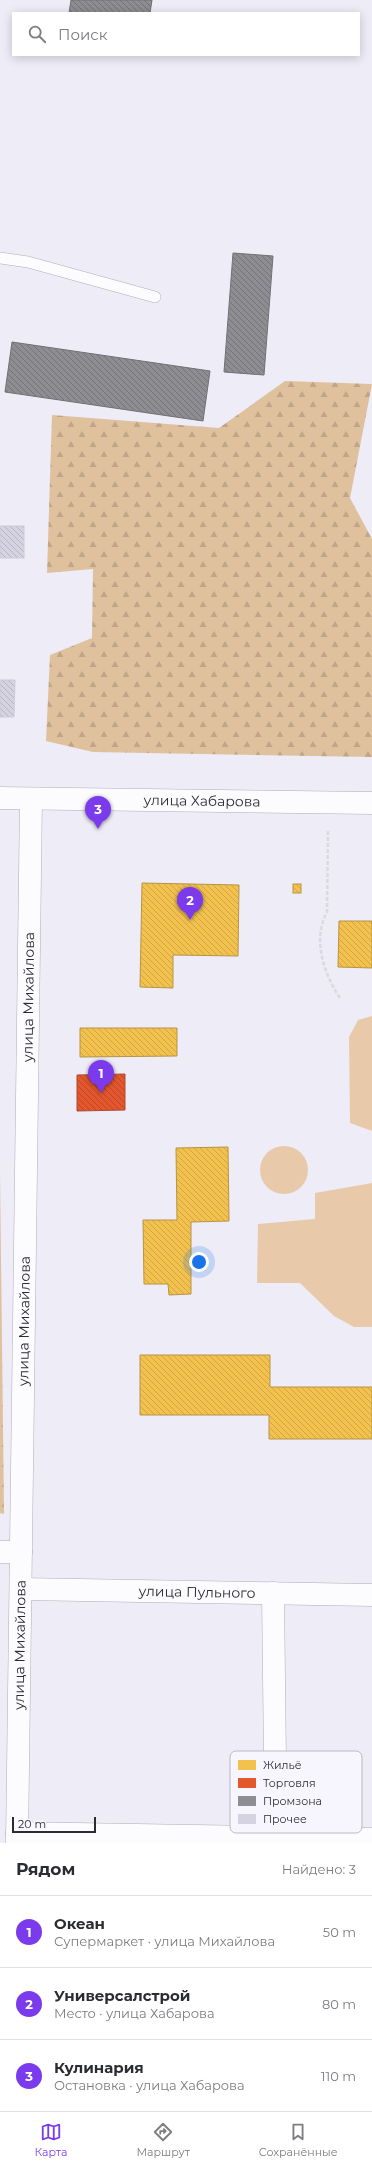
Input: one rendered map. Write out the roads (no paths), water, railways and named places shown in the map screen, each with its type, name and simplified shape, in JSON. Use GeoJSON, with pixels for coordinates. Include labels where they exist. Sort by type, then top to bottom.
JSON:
{"type":"FeatureCollection","features":[{"type":"Feature","properties":{"kind":"street","name":"улица Хабарова"},"geometry":{"type":"LineString","coordinates":[[0,798],[372,803]]}},
{"type":"Feature","properties":{"kind":"street","name":"улица Михайлова"},"geometry":{"type":"LineString","coordinates":[[17,1838],[22,1590],[10,1552],[31,798]]}},
{"type":"Feature","properties":{"kind":"street","name":"улица Пульного"},"geometry":{"type":"LineString","coordinates":[[22,1590],[372,1595]]}},
{"type":"Feature","properties":{"kind":"street"},"geometry":{"type":"LineString","coordinates":[[273,1593],[275,1751]]}},
{"type":"Feature","properties":{"kind":"street"},"geometry":{"type":"LineString","coordinates":[[17,1838],[276,1840],[372,1839]]}},
{"type":"Feature","properties":{"kind":"lane"},"geometry":{"type":"LineString","coordinates":[[0,258],[28,262],[155,297]]}},
{"type":"Feature","properties":{"kind":"place","name":"Кулинария"},"geometry":{"type":"Point","coordinates":[98,829]}},
{"type":"Feature","properties":{"kind":"place","name":"Универсалстрой"},"geometry":{"type":"Point","coordinates":[190,920]}},
{"type":"Feature","properties":{"kind":"place","name":"Океан"},"geometry":{"type":"Point","coordinates":[101,1093]}}]}
